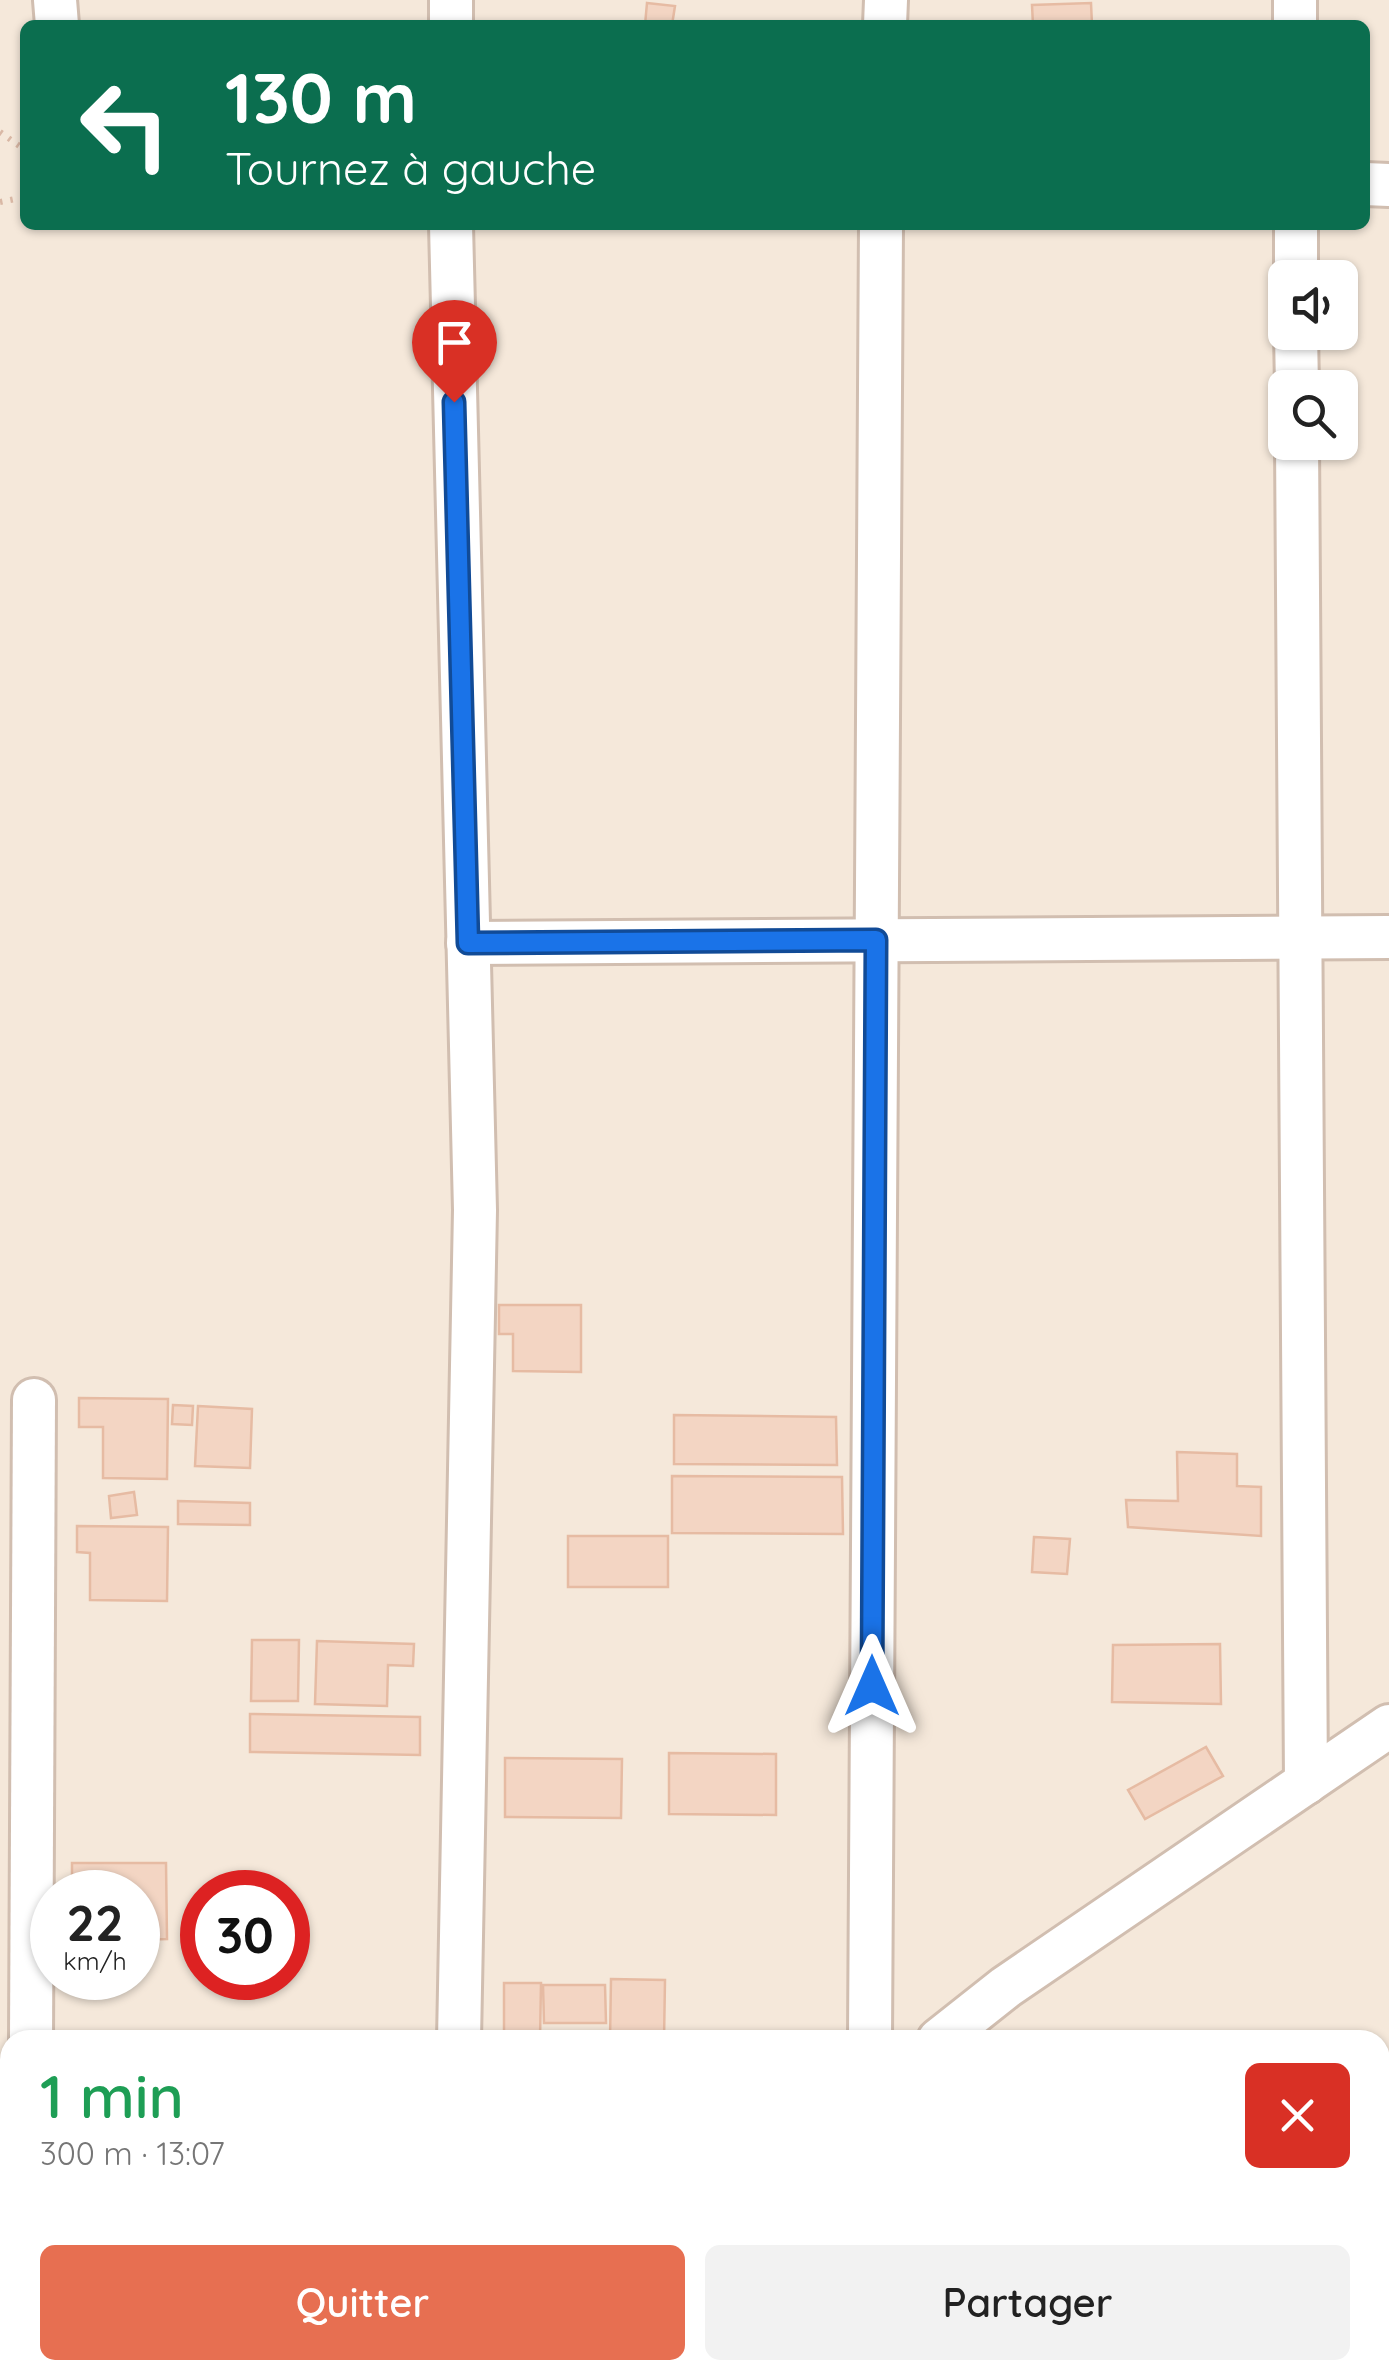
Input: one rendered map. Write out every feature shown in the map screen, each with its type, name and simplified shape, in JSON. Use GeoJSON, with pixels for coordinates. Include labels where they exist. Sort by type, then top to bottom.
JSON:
{"type":"FeatureCollection","features":[{"type":"Feature","properties":{"kind":"street"},"geometry":{"type":"LineString","coordinates":[[451,230],[475,1210],[459,2030]]}},
{"type":"Feature","properties":{"kind":"street"},"geometry":{"type":"LineString","coordinates":[[870,2030],[881,230]]}},
{"type":"Feature","properties":{"kind":"street"},"geometry":{"type":"LineString","coordinates":[[1296,230],[1296,260]]}},
{"type":"Feature","properties":{"kind":"street"},"geometry":{"type":"LineString","coordinates":[[1297,460],[1306,1783]]}},
{"type":"Feature","properties":{"kind":"street"},"geometry":{"type":"LineString","coordinates":[[468,943],[1389,937]]}},
{"type":"Feature","properties":{"kind":"street"},"geometry":{"type":"LineString","coordinates":[[31,2030],[34,1400]]}},
{"type":"Feature","properties":{"kind":"street"},"geometry":{"type":"LineString","coordinates":[[952,2030],[1006,1987],[1389,1726]]}},
{"type":"Feature","properties":{"kind":"shaded area"},"geometry":{"type":"Polygon","coordinates":[[[0,0],[1389,0],[1389,2030],[0,2030],[0,0]]]}},
{"type":"Feature","properties":{"kind":"building"},"geometry":{"type":"Polygon","coordinates":[[[647,3],[675,6],[673,20],[645,20],[647,3]]]}},
{"type":"Feature","properties":{"kind":"building"},"geometry":{"type":"Polygon","coordinates":[[[1091,3],[1092,20],[1033,20],[1032,5],[1091,3]]]}},
{"type":"Feature","properties":{"kind":"building"},"geometry":{"type":"Polygon","coordinates":[[[499,1305],[581,1305],[581,1372],[513,1371],[513,1334],[499,1334],[499,1305]]]}},
{"type":"Feature","properties":{"kind":"building"},"geometry":{"type":"Polygon","coordinates":[[[79,1398],[168,1399],[167,1479],[103,1478],[103,1427],[79,1427],[79,1398]]]}},
{"type":"Feature","properties":{"kind":"building"},"geometry":{"type":"Polygon","coordinates":[[[173,1405],[193,1406],[192,1425],[172,1424],[173,1405]]]}},
{"type":"Feature","properties":{"kind":"building"},"geometry":{"type":"Polygon","coordinates":[[[198,1406],[252,1409],[250,1468],[195,1466],[198,1406]]]}},
{"type":"Feature","properties":{"kind":"building"},"geometry":{"type":"Polygon","coordinates":[[[674,1415],[836,1417],[837,1465],[674,1464],[674,1415]]]}},
{"type":"Feature","properties":{"kind":"building"},"geometry":{"type":"Polygon","coordinates":[[[1177,1452],[1237,1454],[1237,1486],[1261,1487],[1261,1536],[1128,1527],[1126,1500],[1178,1501],[1177,1452]]]}},
{"type":"Feature","properties":{"kind":"building"},"geometry":{"type":"Polygon","coordinates":[[[672,1476],[842,1477],[843,1534],[672,1533],[672,1476]]]}},
{"type":"Feature","properties":{"kind":"building"},"geometry":{"type":"Polygon","coordinates":[[[134,1492],[137,1515],[111,1518],[109,1496],[134,1492]]]}},
{"type":"Feature","properties":{"kind":"building"},"geometry":{"type":"Polygon","coordinates":[[[178,1501],[250,1503],[250,1525],[178,1524],[178,1501]]]}},
{"type":"Feature","properties":{"kind":"building"},"geometry":{"type":"Polygon","coordinates":[[[77,1526],[168,1527],[167,1601],[90,1600],[90,1553],[77,1552],[77,1526]]]}},
{"type":"Feature","properties":{"kind":"building"},"geometry":{"type":"Polygon","coordinates":[[[568,1536],[668,1536],[668,1587],[568,1587],[568,1536]]]}},
{"type":"Feature","properties":{"kind":"building"},"geometry":{"type":"Polygon","coordinates":[[[1034,1537],[1070,1539],[1067,1574],[1032,1572],[1034,1537]]]}},
{"type":"Feature","properties":{"kind":"building"},"geometry":{"type":"Polygon","coordinates":[[[252,1640],[299,1640],[298,1701],[251,1701],[252,1640]]]}},
{"type":"Feature","properties":{"kind":"building"},"geometry":{"type":"Polygon","coordinates":[[[317,1641],[414,1644],[413,1666],[388,1665],[387,1706],[315,1704],[317,1641]]]}},
{"type":"Feature","properties":{"kind":"building"},"geometry":{"type":"Polygon","coordinates":[[[1220,1644],[1221,1704],[1112,1702],[1113,1645],[1220,1644]]]}},
{"type":"Feature","properties":{"kind":"building"},"geometry":{"type":"Polygon","coordinates":[[[250,1714],[420,1717],[420,1755],[250,1752],[250,1714]]]}},
{"type":"Feature","properties":{"kind":"building"},"geometry":{"type":"Polygon","coordinates":[[[1206,1747],[1223,1776],[1145,1819],[1128,1790],[1206,1747]]]}},
{"type":"Feature","properties":{"kind":"building"},"geometry":{"type":"Polygon","coordinates":[[[669,1753],[776,1754],[776,1815],[669,1814],[669,1753]]]}},
{"type":"Feature","properties":{"kind":"building"},"geometry":{"type":"Polygon","coordinates":[[[505,1758],[622,1759],[621,1818],[505,1817],[505,1758]]]}},
{"type":"Feature","properties":{"kind":"building"},"geometry":{"type":"Polygon","coordinates":[[[72,1863],[166,1863],[167,1939],[160,1939],[160,1870],[72,1870],[72,1863]]]}},
{"type":"Feature","properties":{"kind":"building"},"geometry":{"type":"Polygon","coordinates":[[[611,1979],[665,1980],[664,2030],[610,2030],[611,1979]]]}},
{"type":"Feature","properties":{"kind":"building"},"geometry":{"type":"Polygon","coordinates":[[[504,1983],[541,1983],[540,2030],[504,2030],[504,1983]]]}},
{"type":"Feature","properties":{"kind":"building"},"geometry":{"type":"Polygon","coordinates":[[[543,1985],[605,1985],[606,2023],[544,2023],[543,1985]]]}},
{"type":"Feature","properties":{"kind":"route"},"geometry":{"type":"LineString","coordinates":[[454,402],[468,943],[876,940],[872,1686]]}}]}
